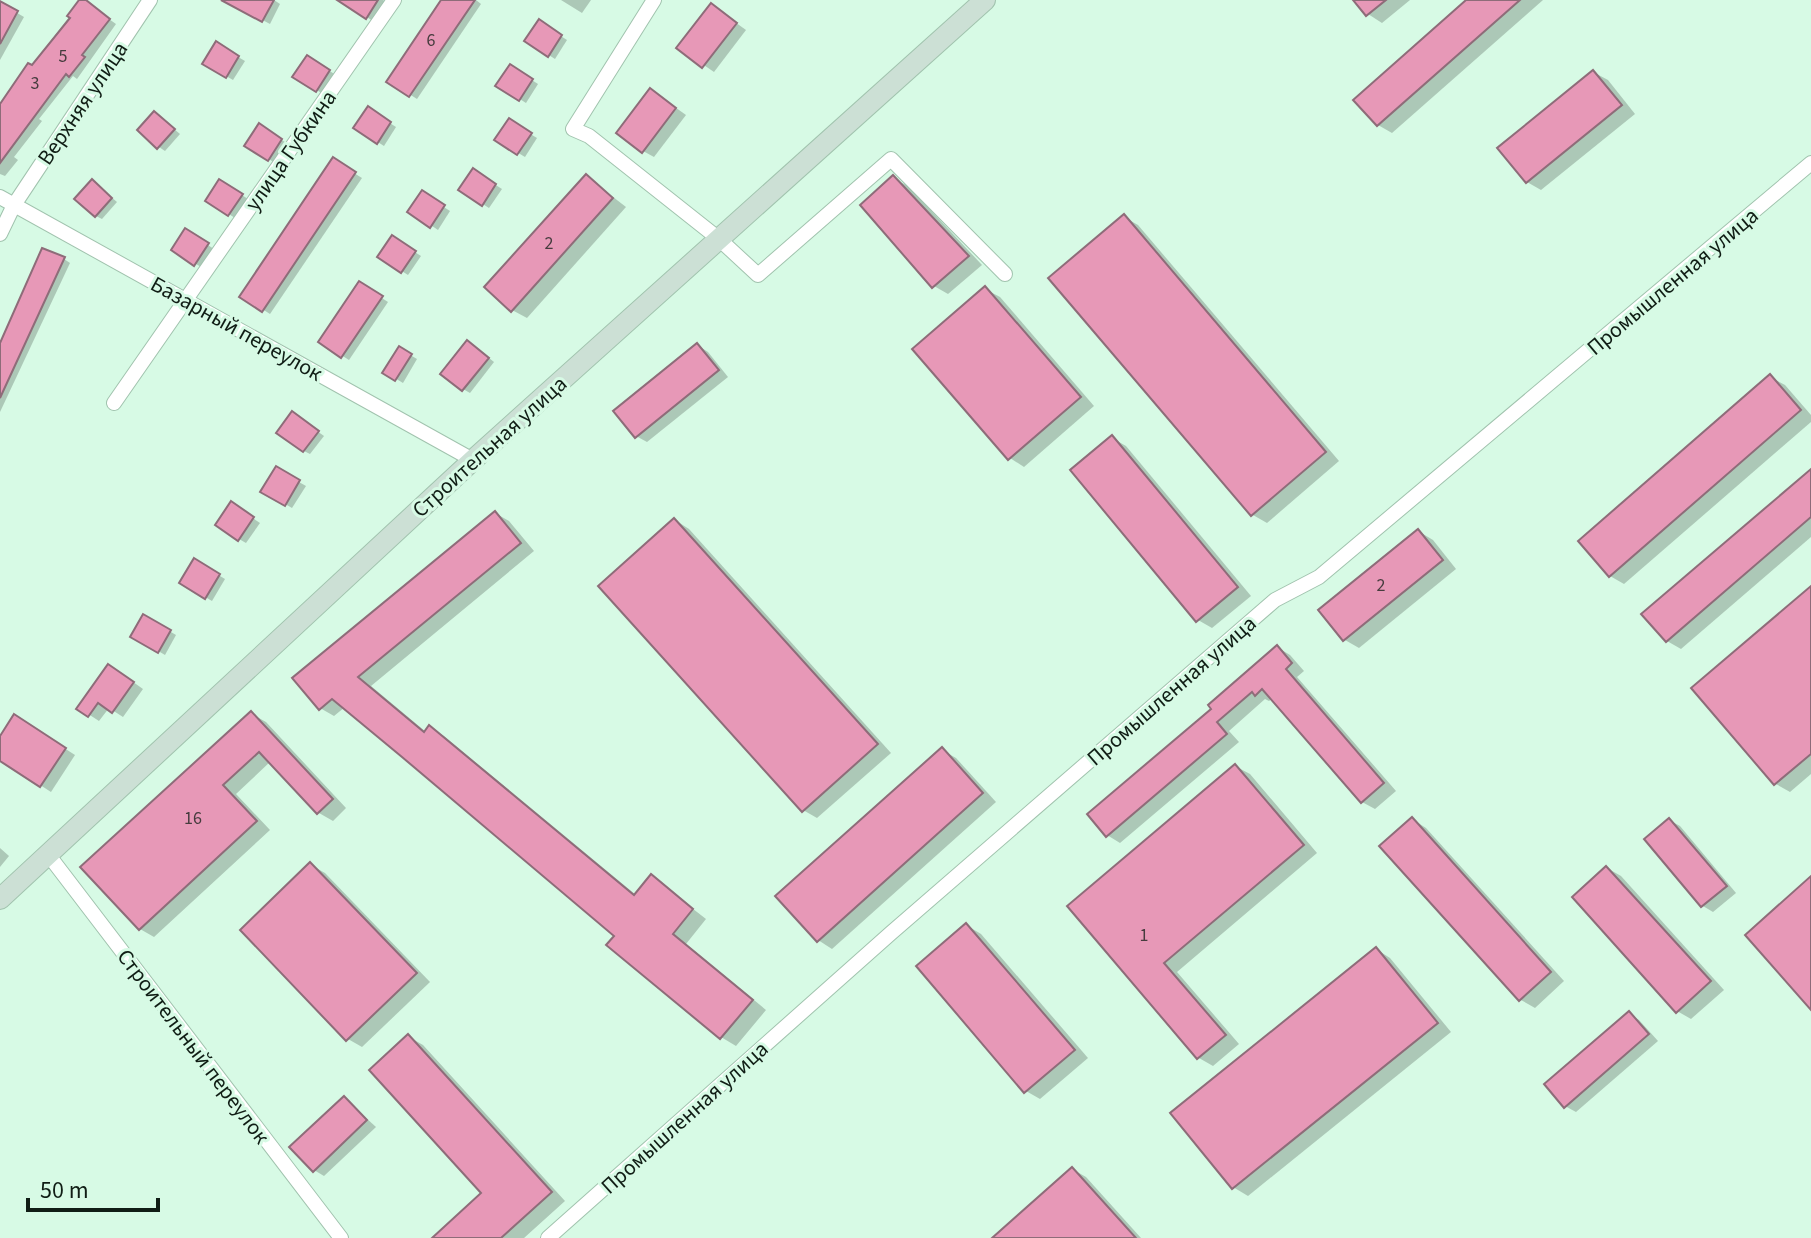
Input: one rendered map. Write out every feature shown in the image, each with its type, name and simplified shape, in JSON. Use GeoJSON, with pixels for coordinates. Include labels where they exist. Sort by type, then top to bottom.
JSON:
{"type":"FeatureCollection","features":[{"type":"Feature","properties":{"kind":"main road","name":"Строительная улица"},"geometry":{"type":"LineString","coordinates":[[0,899],[473,460],[985,0]]}},
{"type":"Feature","properties":{"kind":"street","name":"Верхняя улица"},"geometry":{"type":"LineString","coordinates":[[0,234],[14,205],[150,0]]}},
{"type":"Feature","properties":{"kind":"street","name":"улица Губкина"},"geometry":{"type":"LineString","coordinates":[[114,403],[394,0]]}},
{"type":"Feature","properties":{"kind":"street"},"geometry":{"type":"LineString","coordinates":[[654,0],[573,129],[589,136],[719,239],[758,275],[891,159],[1005,274]]}},
{"type":"Feature","properties":{"kind":"street","name":"Промышленная улица"},"geometry":{"type":"LineString","coordinates":[[548,1238],[879,943],[1275,600],[1319,577],[1811,163]]}},
{"type":"Feature","properties":{"kind":"street","name":"Базарный переулок"},"geometry":{"type":"LineString","coordinates":[[0,197],[473,460]]}},
{"type":"Feature","properties":{"kind":"street","name":"Строительный переулок"},"geometry":{"type":"LineString","coordinates":[[47,853],[341,1238]]}},
{"type":"Feature","properties":{"kind":"building"},"geometry":{"type":"Polygon","coordinates":[[[79,0],[86,0],[110,19],[82,55],[85,57],[69,77],[66,74],[0,163],[0,104],[28,63],[32,65],[70,18],[67,16],[79,0]]]}},
{"type":"Feature","properties":{"kind":"building"},"geometry":{"type":"Polygon","coordinates":[[[221,0],[274,0],[262,22],[221,0]]]}},
{"type":"Feature","properties":{"kind":"building"},"geometry":{"type":"Polygon","coordinates":[[[337,0],[378,0],[366,19],[337,0]]]}},
{"type":"Feature","properties":{"kind":"building"},"geometry":{"type":"Polygon","coordinates":[[[441,0],[475,0],[409,97],[386,82],[441,0]]]}},
{"type":"Feature","properties":{"kind":"building"},"geometry":{"type":"Polygon","coordinates":[[[1353,0],[1386,0],[1366,16],[1353,0]]]}},
{"type":"Feature","properties":{"kind":"building"},"geometry":{"type":"Polygon","coordinates":[[[1466,0],[1520,0],[1377,126],[1353,100],[1466,0]]]}},
{"type":"Feature","properties":{"kind":"building"},"geometry":{"type":"Polygon","coordinates":[[[0,1],[18,11],[0,44],[0,1]]]}},
{"type":"Feature","properties":{"kind":"building"},"geometry":{"type":"Polygon","coordinates":[[[711,3],[737,23],[702,68],[676,48],[711,3]]]}},
{"type":"Feature","properties":{"kind":"building"},"geometry":{"type":"Polygon","coordinates":[[[539,19],[562,35],[548,57],[524,41],[539,19]]]}},
{"type":"Feature","properties":{"kind":"building"},"geometry":{"type":"Polygon","coordinates":[[[216,41],[239,56],[226,78],[202,64],[216,41]]]}},
{"type":"Feature","properties":{"kind":"building"},"geometry":{"type":"Polygon","coordinates":[[[307,55],[330,70],[316,92],[292,77],[307,55]]]}},
{"type":"Feature","properties":{"kind":"building"},"geometry":{"type":"Polygon","coordinates":[[[510,64],[533,79],[519,101],[495,86],[510,64]]]}},
{"type":"Feature","properties":{"kind":"building"},"geometry":{"type":"Polygon","coordinates":[[[1593,70],[1622,105],[1526,183],[1497,148],[1593,70]]]}},
{"type":"Feature","properties":{"kind":"building"},"geometry":{"type":"Polygon","coordinates":[[[650,88],[676,108],[642,153],[616,133],[650,88]]]}},
{"type":"Feature","properties":{"kind":"building"},"geometry":{"type":"Polygon","coordinates":[[[368,106],[391,122],[377,144],[353,128],[368,106]]]}},
{"type":"Feature","properties":{"kind":"building"},"geometry":{"type":"Polygon","coordinates":[[[154,111],[175,129],[157,149],[137,130],[154,111]]]}},
{"type":"Feature","properties":{"kind":"building"},"geometry":{"type":"Polygon","coordinates":[[[509,118],[532,133],[517,155],[494,140],[509,118]]]}},
{"type":"Feature","properties":{"kind":"building"},"geometry":{"type":"Polygon","coordinates":[[[259,123],[282,139],[268,161],[244,146],[259,123]]]}},
{"type":"Feature","properties":{"kind":"building"},"geometry":{"type":"Polygon","coordinates":[[[333,157],[356,172],[262,312],[239,297],[333,157]]]}},
{"type":"Feature","properties":{"kind":"building"},"geometry":{"type":"Polygon","coordinates":[[[473,168],[496,184],[482,206],[458,190],[473,168]]]}},
{"type":"Feature","properties":{"kind":"building"},"geometry":{"type":"Polygon","coordinates":[[[586,174],[613,198],[511,312],[484,287],[586,174]]]}},
{"type":"Feature","properties":{"kind":"building"},"geometry":{"type":"Polygon","coordinates":[[[893,175],[969,256],[932,288],[860,205],[893,175]]]}},
{"type":"Feature","properties":{"kind":"building"},"geometry":{"type":"Polygon","coordinates":[[[92,179],[112,198],[95,217],[74,199],[92,179]]]}},
{"type":"Feature","properties":{"kind":"building"},"geometry":{"type":"Polygon","coordinates":[[[219,179],[243,194],[228,216],[205,201],[219,179]]]}},
{"type":"Feature","properties":{"kind":"building"},"geometry":{"type":"Polygon","coordinates":[[[422,190],[445,205],[430,228],[407,212],[422,190]]]}},
{"type":"Feature","properties":{"kind":"building"},"geometry":{"type":"Polygon","coordinates":[[[1124,214],[1326,452],[1251,516],[1048,278],[1124,214]]]}},
{"type":"Feature","properties":{"kind":"building"},"geometry":{"type":"Polygon","coordinates":[[[185,228],[209,243],[194,266],[171,250],[185,228]]]}},
{"type":"Feature","properties":{"kind":"building"},"geometry":{"type":"Polygon","coordinates":[[[392,235],[416,251],[401,273],[377,257],[392,235]]]}},
{"type":"Feature","properties":{"kind":"building"},"geometry":{"type":"Polygon","coordinates":[[[42,248],[65,257],[0,398],[0,343],[42,248]]]}},
{"type":"Feature","properties":{"kind":"building"},"geometry":{"type":"Polygon","coordinates":[[[359,281],[383,296],[341,358],[318,342],[359,281]]]}},
{"type":"Feature","properties":{"kind":"building"},"geometry":{"type":"Polygon","coordinates":[[[985,286],[1081,397],[1008,460],[912,349],[985,286]]]}},
{"type":"Feature","properties":{"kind":"building"},"geometry":{"type":"Polygon","coordinates":[[[467,340],[489,358],[462,391],[440,374],[467,340]]]}},
{"type":"Feature","properties":{"kind":"building"},"geometry":{"type":"Polygon","coordinates":[[[697,343],[719,370],[635,438],[613,411],[697,343]]]}},
{"type":"Feature","properties":{"kind":"building"},"geometry":{"type":"Polygon","coordinates":[[[399,346],[412,354],[395,381],[382,373],[399,346]]]}},
{"type":"Feature","properties":{"kind":"building"},"geometry":{"type":"Polygon","coordinates":[[[1770,374],[1801,410],[1609,577],[1578,541],[1770,374]]]}},
{"type":"Feature","properties":{"kind":"building"},"geometry":{"type":"Polygon","coordinates":[[[292,411],[319,431],[303,452],[276,433],[292,411]]]}},
{"type":"Feature","properties":{"kind":"building"},"geometry":{"type":"Polygon","coordinates":[[[1112,435],[1238,587],[1196,622],[1070,470],[1112,435]]]}},
{"type":"Feature","properties":{"kind":"building"},"geometry":{"type":"Polygon","coordinates":[[[276,466],[300,480],[285,506],[260,492],[276,466]]]}},
{"type":"Feature","properties":{"kind":"building"},"geometry":{"type":"Polygon","coordinates":[[[1811,469],[1811,517],[1666,642],[1641,614],[1811,469]]]}},
{"type":"Feature","properties":{"kind":"building"},"geometry":{"type":"Polygon","coordinates":[[[231,501],[254,517],[238,541],[215,525],[231,501]]]}},
{"type":"Feature","properties":{"kind":"building"},"geometry":{"type":"Polygon","coordinates":[[[495,511],[521,543],[358,677],[424,732],[429,725],[634,895],[651,874],[693,909],[673,934],[753,1000],[720,1039],[606,945],[614,936],[402,757],[332,699],[319,710],[292,678],[495,511]]]}},
{"type":"Feature","properties":{"kind":"building"},"geometry":{"type":"Polygon","coordinates":[[[674,518],[878,744],[802,812],[598,586],[674,518]]]}},
{"type":"Feature","properties":{"kind":"building"},"geometry":{"type":"Polygon","coordinates":[[[1418,529],[1443,560],[1343,641],[1318,610],[1418,529]]]}},
{"type":"Feature","properties":{"kind":"building"},"geometry":{"type":"Polygon","coordinates":[[[194,558],[220,574],[205,599],[179,583],[194,558]]]}},
{"type":"Feature","properties":{"kind":"building"},"geometry":{"type":"Polygon","coordinates":[[[1811,586],[1811,754],[1774,785],[1691,688],[1811,586]]]}},
{"type":"Feature","properties":{"kind":"building"},"geometry":{"type":"Polygon","coordinates":[[[143,614],[171,630],[158,653],[130,637],[143,614]]]}},
{"type":"Feature","properties":{"kind":"building"},"geometry":{"type":"Polygon","coordinates":[[[1277,645],[1292,663],[1286,669],[1384,783],[1361,803],[1262,689],[1255,696],[1252,692],[1217,722],[1227,734],[1106,837],[1087,814],[1211,709],[1208,705],[1277,645]]]}},
{"type":"Feature","properties":{"kind":"building"},"geometry":{"type":"Polygon","coordinates":[[[108,664],[134,682],[112,713],[98,703],[88,717],[76,709],[108,664]]]}},
{"type":"Feature","properties":{"kind":"building"},"geometry":{"type":"Polygon","coordinates":[[[251,711],[333,799],[317,814],[259,752],[223,785],[257,821],[139,930],[80,867],[251,711]]]}},
{"type":"Feature","properties":{"kind":"building"},"geometry":{"type":"Polygon","coordinates":[[[14,714],[66,748],[40,787],[0,761],[0,736],[14,714]]]}},
{"type":"Feature","properties":{"kind":"building"},"geometry":{"type":"Polygon","coordinates":[[[942,747],[983,793],[817,942],[775,896],[942,747]]]}},
{"type":"Feature","properties":{"kind":"building"},"geometry":{"type":"Polygon","coordinates":[[[1235,764],[1304,845],[1164,963],[1226,1035],[1197,1059],[1067,906],[1235,764]]]}},
{"type":"Feature","properties":{"kind":"building"},"geometry":{"type":"Polygon","coordinates":[[[1412,817],[1551,972],[1519,1001],[1379,846],[1412,817]]]}},
{"type":"Feature","properties":{"kind":"building"},"geometry":{"type":"Polygon","coordinates":[[[1669,818],[1727,886],[1701,907],[1644,839],[1669,818]]]}},
{"type":"Feature","properties":{"kind":"building"},"geometry":{"type":"Polygon","coordinates":[[[310,862],[417,973],[346,1041],[240,930],[310,862]]]}},
{"type":"Feature","properties":{"kind":"building"},"geometry":{"type":"Polygon","coordinates":[[[1606,866],[1711,981],[1676,1013],[1572,897],[1606,866]]]}},
{"type":"Feature","properties":{"kind":"building"},"geometry":{"type":"Polygon","coordinates":[[[1811,876],[1811,1010],[1745,935],[1811,876]]]}},
{"type":"Feature","properties":{"kind":"building"},"geometry":{"type":"Polygon","coordinates":[[[966,923],[1075,1050],[1024,1093],[916,966],[966,923]]]}},
{"type":"Feature","properties":{"kind":"building"},"geometry":{"type":"Polygon","coordinates":[[[1376,947],[1438,1023],[1232,1189],[1170,1113],[1376,947]]]}},
{"type":"Feature","properties":{"kind":"building"},"geometry":{"type":"Polygon","coordinates":[[[1629,1011],[1649,1034],[1564,1108],[1544,1084],[1629,1011]]]}},
{"type":"Feature","properties":{"kind":"building"},"geometry":{"type":"Polygon","coordinates":[[[408,1034],[552,1192],[501,1238],[432,1238],[481,1193],[369,1070],[408,1034]]]}},
{"type":"Feature","properties":{"kind":"building"},"geometry":{"type":"Polygon","coordinates":[[[344,1096],[367,1120],[313,1172],[289,1147],[344,1096]]]}},
{"type":"Feature","properties":{"kind":"building"},"geometry":{"type":"Polygon","coordinates":[[[1072,1167],[1136,1238],[992,1238],[1072,1167]]]}}]}
